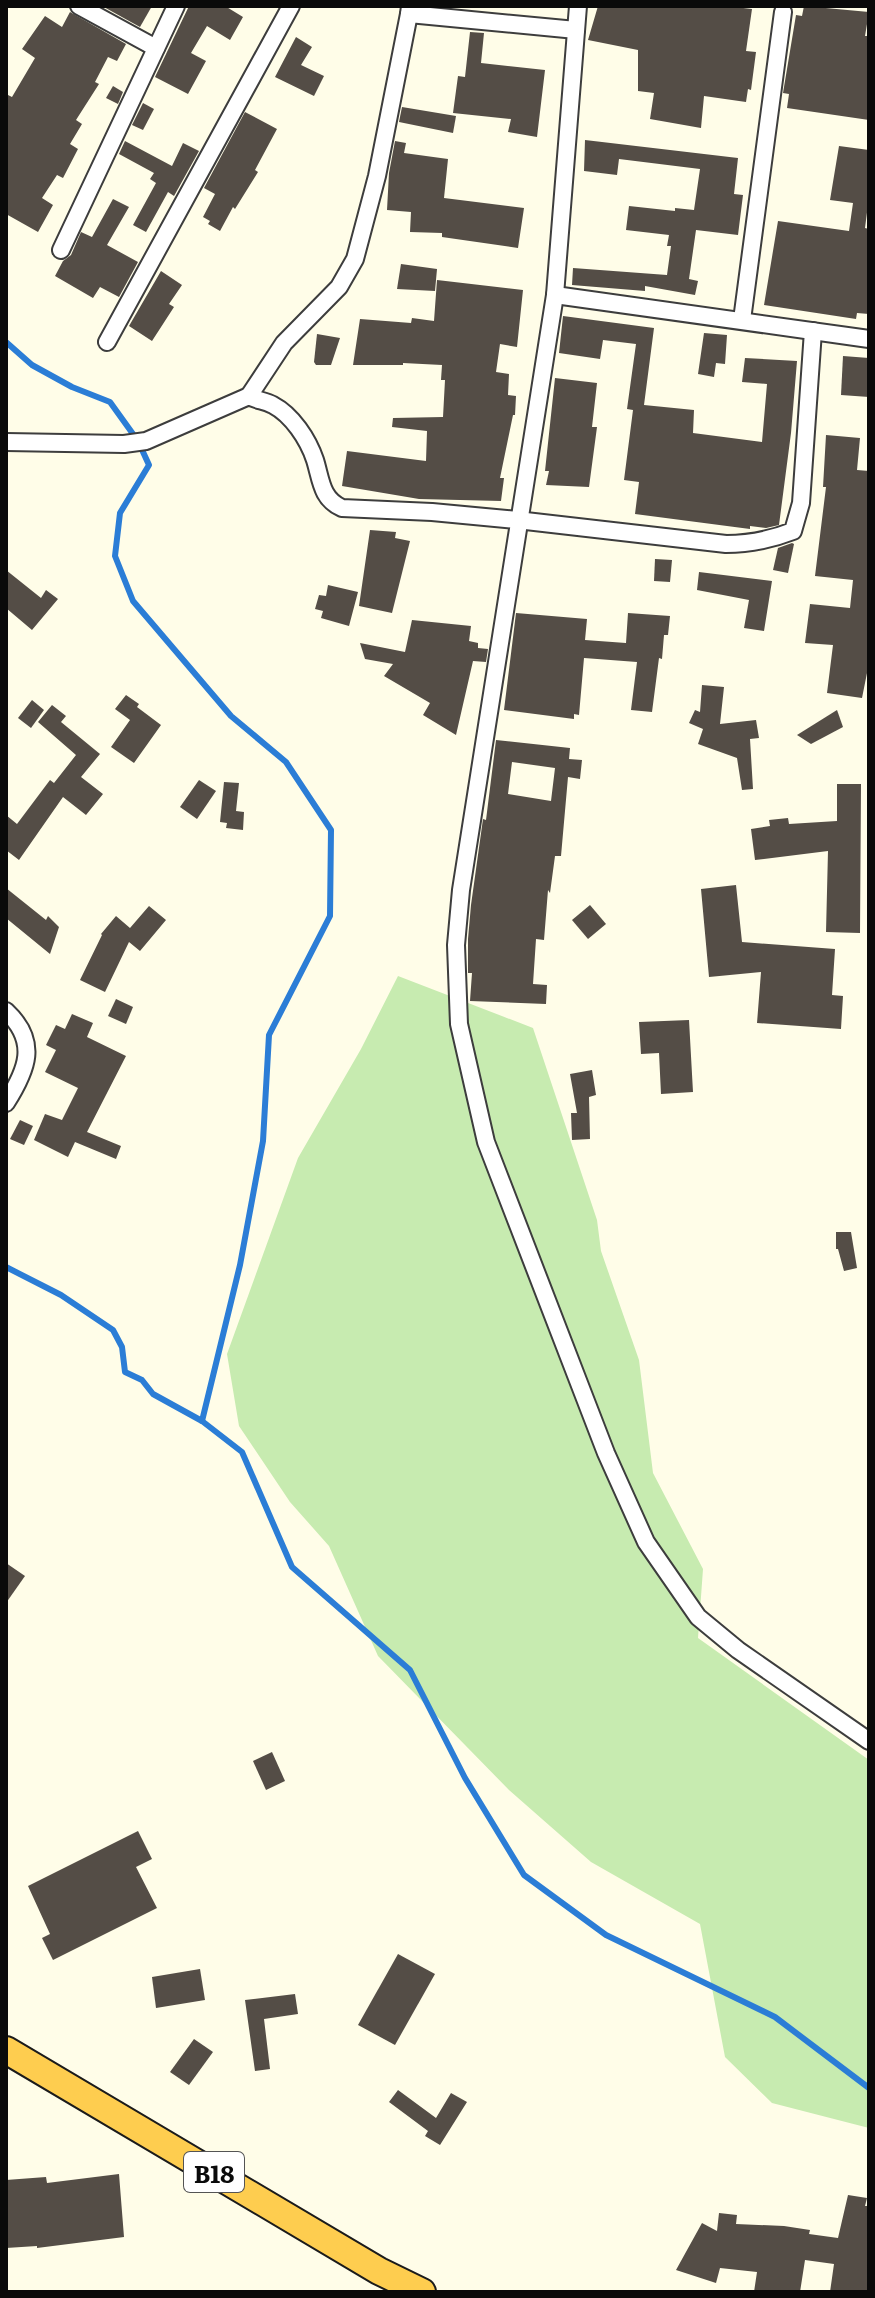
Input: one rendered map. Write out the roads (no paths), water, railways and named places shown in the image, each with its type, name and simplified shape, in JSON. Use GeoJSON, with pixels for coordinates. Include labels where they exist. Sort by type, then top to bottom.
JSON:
{"type":"FeatureCollection","features":[{"type":"Feature","properties":{"kind":"highway","name":"B18"},"geometry":{"type":"LineString","coordinates":[[6,2050],[379,2271],[422,2292]]}},
{"type":"Feature","properties":{"kind":"street"},"geometry":{"type":"LineString","coordinates":[[79,6],[156,48]]}},
{"type":"Feature","properties":{"kind":"street"},"geometry":{"type":"LineString","coordinates":[[61,250],[176,6]]}},
{"type":"Feature","properties":{"kind":"street"},"geometry":{"type":"LineString","coordinates":[[107,342],[291,6]]}},
{"type":"Feature","properties":{"kind":"street"},"geometry":{"type":"LineString","coordinates":[[578,6],[555,295],[517,520],[461,890],[456,945],[459,1024],[486,1142],[606,1453],[646,1542],[698,1617],[738,1650],[869,1741]]}},
{"type":"Feature","properties":{"kind":"street"},"geometry":{"type":"LineString","coordinates":[[6,442],[124,444],[146,441],[249,396],[284,343],[339,287],[355,259],[377,176],[410,10],[576,30]]}},
{"type":"Feature","properties":{"kind":"street"},"geometry":{"type":"LineString","coordinates":[[742,320],[783,12]]}},
{"type":"Feature","properties":{"kind":"street"},"geometry":{"type":"LineString","coordinates":[[555,295],[869,339]]}},
{"type":"Feature","properties":{"kind":"street"},"geometry":{"type":"LineString","coordinates":[[249,396],[276,406],[295,424],[315,460],[324,493],[336,506],[517,520],[726,544],[765,541],[793,531],[801,503],[813,331]]}},
{"type":"Feature","properties":{"kind":"street"},"geometry":{"type":"LineString","coordinates":[[6,1011],[20,1026],[28,1049],[23,1073],[6,1103]]}},
{"type":"Feature","properties":{"kind":"waterway"},"geometry":{"type":"LineString","coordinates":[[6,342],[32,365],[72,387],[110,402],[138,441],[149,465],[120,513],[115,556],[133,601],[231,716],[286,762],[331,830],[330,916],[269,1035],[263,1141],[240,1265],[202,1421]]}},
{"type":"Feature","properties":{"kind":"waterway"},"geometry":{"type":"LineString","coordinates":[[6,1267],[61,1295],[113,1330],[122,1347],[125,1372],[142,1380],[153,1394],[202,1421],[242,1452],[292,1567],[410,1670],[465,1778],[524,1875],[606,1935],[775,2017],[869,2088]]}}]}
